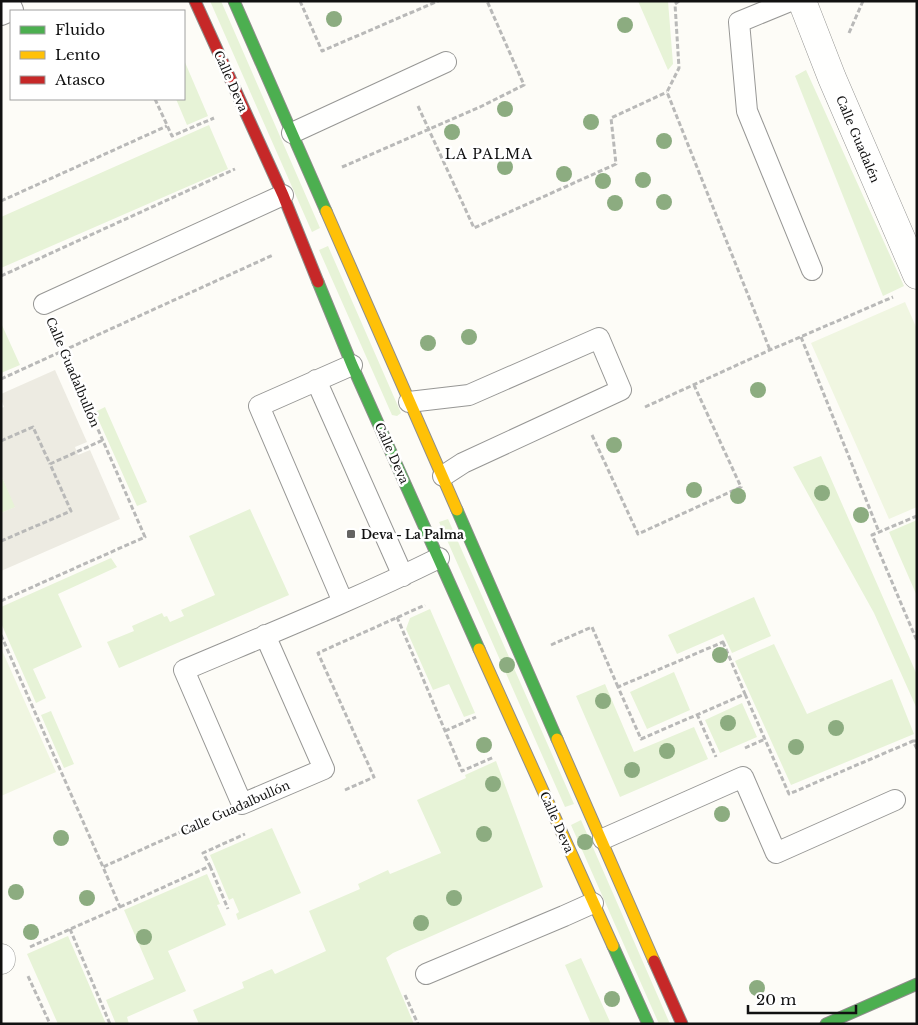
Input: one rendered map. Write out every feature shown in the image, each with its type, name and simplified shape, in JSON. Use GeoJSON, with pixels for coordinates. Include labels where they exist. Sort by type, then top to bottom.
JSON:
{"type":"FeatureCollection","features":[{"type":"Feature","properties":{"kind":"street","name":"Calle Deva"},"geometry":{"type":"LineString","coordinates":[[195,1],[283,195],[352,364],[648,1024]]}},
{"type":"Feature","properties":{"kind":"street"},"geometry":{"type":"LineString","coordinates":[[234,1],[682,1024]]}},
{"type":"Feature","properties":{"kind":"street","name":"Calle Guadalén"},"geometry":{"type":"LineString","coordinates":[[802,1],[835,85],[917,275]]}},
{"type":"Feature","properties":{"kind":"street"},"geometry":{"type":"LineString","coordinates":[[826,1024],[917,984]]}},
{"type":"Feature","properties":{"kind":"lane"},"geometry":{"type":"LineString","coordinates":[[790,1],[739,22],[747,111],[812,270]]}},
{"type":"Feature","properties":{"kind":"lane"},"geometry":{"type":"LineString","coordinates":[[292,133],[446,62]]}},
{"type":"Feature","properties":{"kind":"lane","name":"Calle Guadalbullón"},"geometry":{"type":"LineString","coordinates":[[44,304],[283,195]]}},
{"type":"Feature","properties":{"kind":"lane"},"geometry":{"type":"LineString","coordinates":[[409,402],[469,396],[599,338],[621,390],[463,463],[443,476]]}},
{"type":"Feature","properties":{"kind":"lane"},"geometry":{"type":"LineString","coordinates":[[343,602],[259,406],[352,364]]}},
{"type":"Feature","properties":{"kind":"lane"},"geometry":{"type":"LineString","coordinates":[[316,380],[402,576]]}},
{"type":"Feature","properties":{"kind":"lane"},"geometry":{"type":"LineString","coordinates":[[242,804],[184,670],[343,602],[439,558]]}},
{"type":"Feature","properties":{"kind":"lane","name":"Calle Guadalbullón"},"geometry":{"type":"LineString","coordinates":[[242,804],[324,769],[265,635]]}},
{"type":"Feature","properties":{"kind":"lane"},"geometry":{"type":"LineString","coordinates":[[603,840],[743,777],[776,852],[895,800]]}},
{"type":"Feature","properties":{"kind":"lane"},"geometry":{"type":"LineString","coordinates":[[426,974],[593,902]]}},
{"type":"Feature","properties":{"kind":"path"},"geometry":{"type":"LineString","coordinates":[[300,1],[322,52],[438,1]]}},
{"type":"Feature","properties":{"kind":"path"},"geometry":{"type":"LineString","coordinates":[[337,169],[480,107],[524,85],[487,1]]}},
{"type":"Feature","properties":{"kind":"path"},"geometry":{"type":"LineString","coordinates":[[406,81],[474,228],[616,164],[611,118],[667,92],[679,68],[675,4],[679,1]]}},
{"type":"Feature","properties":{"kind":"path"},"geometry":{"type":"LineString","coordinates":[[848,36],[863,1]]}},
{"type":"Feature","properties":{"kind":"path"},"geometry":{"type":"LineString","coordinates":[[667,92],[770,350]]}},
{"type":"Feature","properties":{"kind":"path"},"geometry":{"type":"LineString","coordinates":[[155,100],[172,136],[210,120]]}},
{"type":"Feature","properties":{"kind":"path"},"geometry":{"type":"LineString","coordinates":[[1,201],[167,126]]}},
{"type":"Feature","properties":{"kind":"path"},"geometry":{"type":"LineString","coordinates":[[1,276],[241,167]]}},
{"type":"Feature","properties":{"kind":"path"},"geometry":{"type":"LineString","coordinates":[[1,378],[273,255]]}},
{"type":"Feature","properties":{"kind":"path"},"geometry":{"type":"LineString","coordinates":[[642,409],[770,350],[881,303]]}},
{"type":"Feature","properties":{"kind":"path","name":"Calle Guadalbullón"},"geometry":{"type":"LineString","coordinates":[[1,601],[145,537],[44,304]]}},
{"type":"Feature","properties":{"kind":"path"},"geometry":{"type":"LineString","coordinates":[[801,337],[879,532]]}},
{"type":"Feature","properties":{"kind":"path"},"geometry":{"type":"LineString","coordinates":[[580,409],[638,534],[741,486],[694,385]]}},
{"type":"Feature","properties":{"kind":"path"},"geometry":{"type":"LineString","coordinates":[[1,441],[33,427],[71,511],[1,541]]}},
{"type":"Feature","properties":{"kind":"path"},"geometry":{"type":"LineString","coordinates":[[50,464],[103,440]]}},
{"type":"Feature","properties":{"kind":"path"},"geometry":{"type":"LineString","coordinates":[[917,516],[872,535],[917,640]]}},
{"type":"Feature","properties":{"kind":"path"},"geometry":{"type":"LineString","coordinates":[[397,618],[462,771],[495,756]]}},
{"type":"Feature","properties":{"kind":"path"},"geometry":{"type":"LineString","coordinates":[[910,625],[917,622]]}},
{"type":"Feature","properties":{"kind":"path"},"geometry":{"type":"LineString","coordinates":[[552,644],[592,627],[641,739],[745,694]]}},
{"type":"Feature","properties":{"kind":"path"},"geometry":{"type":"LineString","coordinates":[[1,636],[120,907],[9,956]]}},
{"type":"Feature","properties":{"kind":"path"},"geometry":{"type":"LineString","coordinates":[[618,686],[722,642],[789,794],[915,741],[917,749]]}},
{"type":"Feature","properties":{"kind":"path"},"geometry":{"type":"LineString","coordinates":[[697,714],[713,753]]}},
{"type":"Feature","properties":{"kind":"path"},"geometry":{"type":"LineString","coordinates":[[445,730],[478,716]]}},
{"type":"Feature","properties":{"kind":"path","name":"Calle Guadalbullón"},"geometry":{"type":"LineString","coordinates":[[103,867],[242,804]]}},
{"type":"Feature","properties":{"kind":"path"},"geometry":{"type":"LineString","coordinates":[[210,866],[228,908]]}},
{"type":"Feature","properties":{"kind":"path"},"geometry":{"type":"LineString","coordinates":[[70,929],[110,1024]]}},
{"type":"Feature","properties":{"kind":"path"},"geometry":{"type":"LineString","coordinates":[[26,970],[50,1024]]}},
{"type":"Feature","properties":{"kind":"green space"},"geometry":{"type":"Polygon","coordinates":[[[210,1],[221,1],[320,228],[312,232],[210,1]]]}},
{"type":"Feature","properties":{"kind":"green space"},"geometry":{"type":"Polygon","coordinates":[[[638,1],[668,1],[673,64],[668,70],[638,1]]]}},
{"type":"Feature","properties":{"kind":"green space"},"geometry":{"type":"Polygon","coordinates":[[[185,62],[208,116],[187,125],[176,100],[185,100],[185,62]]]}},
{"type":"Feature","properties":{"kind":"green space"},"geometry":{"type":"Polygon","coordinates":[[[806,70],[904,286],[883,296],[795,76],[806,70]]]}},
{"type":"Feature","properties":{"kind":"green space"},"geometry":{"type":"Polygon","coordinates":[[[209,125],[228,169],[1,268],[1,217],[209,125]]]}},
{"type":"Feature","properties":{"kind":"green space"},"geometry":{"type":"Polygon","coordinates":[[[328,246],[401,413],[397,416],[392,415],[319,250],[328,246]]]}},
{"type":"Feature","properties":{"kind":"green space"},"geometry":{"type":"Polygon","coordinates":[[[905,302],[917,329],[917,507],[889,519],[811,343],[905,302]]]}},
{"type":"Feature","properties":{"kind":"green space"},"geometry":{"type":"Polygon","coordinates":[[[1,323],[20,365],[1,373],[1,323]]]}},
{"type":"Feature","properties":{"kind":"green space"},"geometry":{"type":"Polygon","coordinates":[[[105,407],[147,502],[137,506],[95,412],[105,407]]]}},
{"type":"Feature","properties":{"kind":"green space"},"geometry":{"type":"Polygon","coordinates":[[[821,456],[917,675],[917,709],[874,613],[793,467],[821,456]]]}},
{"type":"Feature","properties":{"kind":"green space"},"geometry":{"type":"Polygon","coordinates":[[[1,475],[16,507],[1,513],[1,475]]]}},
{"type":"Feature","properties":{"kind":"green space"},"geometry":{"type":"Polygon","coordinates":[[[250,509],[289,595],[119,668],[107,642],[134,631],[132,626],[162,613],[164,617],[167,616],[170,622],[184,616],[181,610],[215,595],[189,536],[250,509]]]}},
{"type":"Feature","properties":{"kind":"green space"},"geometry":{"type":"Polygon","coordinates":[[[448,519],[574,804],[565,807],[439,522],[448,519]]]}},
{"type":"Feature","properties":{"kind":"green space"},"geometry":{"type":"Polygon","coordinates":[[[917,520],[917,596],[889,532],[917,520]]]}},
{"type":"Feature","properties":{"kind":"green space"},"geometry":{"type":"Polygon","coordinates":[[[111,558],[117,567],[58,594],[82,647],[33,669],[46,698],[36,703],[1,623],[1,607],[111,558]]]}},
{"type":"Feature","properties":{"kind":"green space"},"geometry":{"type":"Polygon","coordinates":[[[754,597],[771,636],[732,653],[723,634],[677,654],[668,635],[754,597]]]}},
{"type":"Feature","properties":{"kind":"green space"},"geometry":{"type":"Polygon","coordinates":[[[430,609],[475,713],[464,717],[449,684],[433,690],[406,629],[410,618],[430,609]]]}},
{"type":"Feature","properties":{"kind":"green space"},"geometry":{"type":"Polygon","coordinates":[[[774,644],[807,714],[892,679],[914,734],[791,785],[735,661],[774,644]]]}},
{"type":"Feature","properties":{"kind":"green space"},"geometry":{"type":"Polygon","coordinates":[[[1,648],[56,772],[1,796],[1,648]]]}},
{"type":"Feature","properties":{"kind":"green space"},"geometry":{"type":"Polygon","coordinates":[[[674,672],[690,710],[647,729],[630,692],[674,672]]]}},
{"type":"Feature","properties":{"kind":"green space"},"geometry":{"type":"Polygon","coordinates":[[[605,684],[634,752],[694,727],[708,759],[620,797],[576,696],[605,684]]]}},
{"type":"Feature","properties":{"kind":"green space"},"geometry":{"type":"Polygon","coordinates":[[[742,703],[757,737],[720,753],[705,720],[742,703]]]}},
{"type":"Feature","properties":{"kind":"green space"},"geometry":{"type":"Polygon","coordinates":[[[51,711],[74,764],[64,768],[41,715],[51,711]]]}},
{"type":"Feature","properties":{"kind":"green space"},"geometry":{"type":"Polygon","coordinates":[[[496,761],[543,887],[393,953],[386,958],[414,1024],[199,1024],[193,1010],[244,988],[242,982],[272,969],[275,974],[326,951],[309,911],[360,889],[358,884],[388,870],[390,874],[441,853],[417,800],[466,778],[465,775],[496,761]]]}},
{"type":"Feature","properties":{"kind":"green space"},"geometry":{"type":"Polygon","coordinates":[[[581,820],[670,1024],[659,1024],[571,825],[581,820]]]}},
{"type":"Feature","properties":{"kind":"green space"},"geometry":{"type":"Polygon","coordinates":[[[272,828],[301,893],[238,920],[236,914],[239,912],[233,898],[229,900],[210,855],[272,828]]]}},
{"type":"Feature","properties":{"kind":"green space"},"geometry":{"type":"Polygon","coordinates":[[[207,874],[220,904],[217,905],[226,925],[168,951],[186,991],[127,1017],[129,1024],[116,1024],[106,1000],[154,979],[124,910],[207,874]]]}},
{"type":"Feature","properties":{"kind":"green space"},"geometry":{"type":"Polygon","coordinates":[[[68,936],[106,1024],[58,1024],[27,954],[68,936]]]}},
{"type":"Feature","properties":{"kind":"green space"},"geometry":{"type":"Polygon","coordinates":[[[581,958],[611,1024],[591,1024],[565,965],[581,958]]]}},
{"type":"Feature","properties":{"kind":"shaded area"},"geometry":{"type":"Polygon","coordinates":[[[55,370],[87,442],[75,447],[78,455],[90,450],[120,519],[1,571],[1,513],[15,507],[1,475],[1,408],[4,407],[1,394],[55,370]]]}},
{"type":"Feature","properties":{"kind":"traffic: fast"},"geometry":{"type":"LineString","coordinates":[[234,1],[326,211]]}},
{"type":"Feature","properties":{"kind":"traffic: fast"},"geometry":{"type":"LineString","coordinates":[[318,282],[352,365],[479,649]]}},
{"type":"Feature","properties":{"kind":"traffic: fast"},"geometry":{"type":"LineString","coordinates":[[457,510],[557,739]]}},
{"type":"Feature","properties":{"kind":"traffic: fast"},"geometry":{"type":"LineString","coordinates":[[613,946],[648,1024]]}},
{"type":"Feature","properties":{"kind":"traffic: fast"},"geometry":{"type":"LineString","coordinates":[[826,1024],[917,984]]}},
{"type":"Feature","properties":{"kind":"traffic: slow"},"geometry":{"type":"LineString","coordinates":[[326,211],[457,510]]}},
{"type":"Feature","properties":{"kind":"traffic: slow"},"geometry":{"type":"LineString","coordinates":[[479,649],[613,946]]}},
{"type":"Feature","properties":{"kind":"traffic: slow"},"geometry":{"type":"LineString","coordinates":[[557,739],[654,961]]}},
{"type":"Feature","properties":{"kind":"traffic: jam"},"geometry":{"type":"LineString","coordinates":[[195,1],[283,195],[318,282]]}},
{"type":"Feature","properties":{"kind":"traffic: jam"},"geometry":{"type":"LineString","coordinates":[[654,961],[682,1024]]}},
{"type":"Feature","properties":{"kind":"place","name":"Deva - La Palma"},"geometry":{"type":"Point","coordinates":[351,534]}},
{"type":"Feature","properties":{"kind":"district","name":"LA PALMA"},"geometry":{"type":"Point","coordinates":[489,154]}}]}
